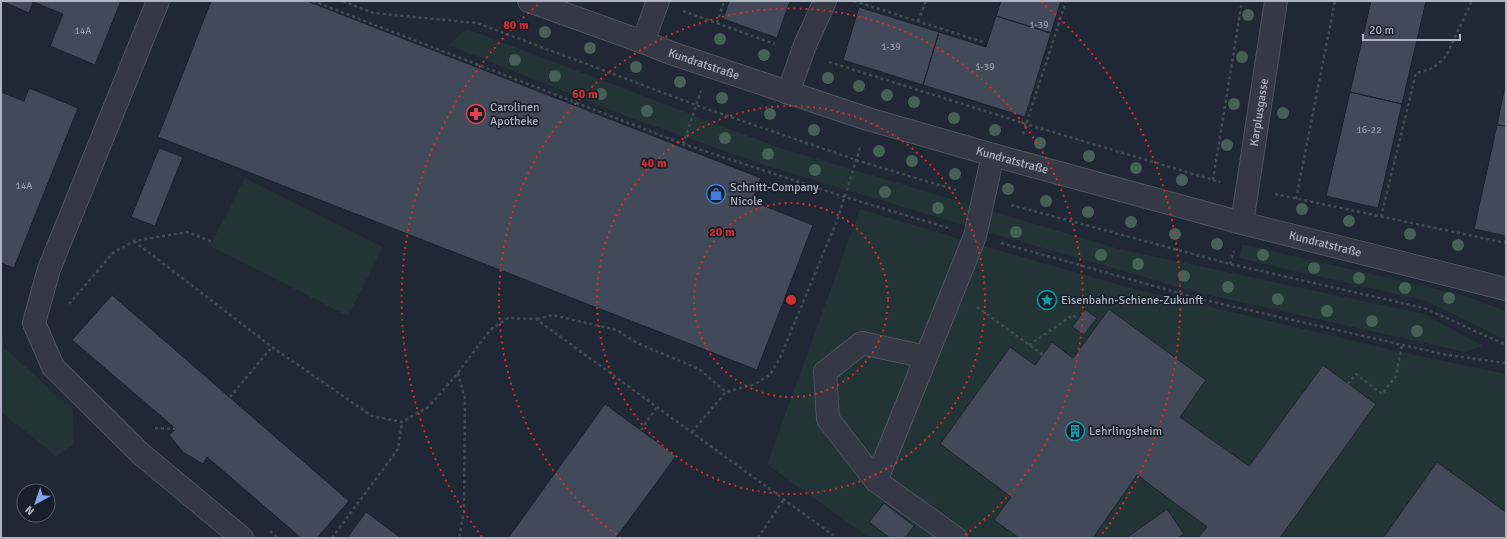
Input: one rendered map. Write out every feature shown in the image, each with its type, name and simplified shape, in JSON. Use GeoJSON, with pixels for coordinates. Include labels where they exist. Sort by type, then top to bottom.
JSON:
{"type":"FeatureCollection","features":[{"type":"Feature","properties":{"kind":"street"},"geometry":{"type":"LineString","coordinates":[[158,1],[49,270],[34,323],[53,367],[141,454],[242,538]]}},
{"type":"Feature","properties":{"kind":"street","name":"Kundratstraße"},"geometry":{"type":"LineString","coordinates":[[529,1],[709,66],[868,119],[1003,158],[1242,223],[1506,289]]}},
{"type":"Feature","properties":{"kind":"street"},"geometry":{"type":"LineString","coordinates":[[643,42],[658,1]]}},
{"type":"Feature","properties":{"kind":"street"},"geometry":{"type":"LineString","coordinates":[[788,92],[825,1]]}},
{"type":"Feature","properties":{"kind":"street","name":"Karplusgasse"},"geometry":{"type":"LineString","coordinates":[[1242,223],[1276,1]]}},
{"type":"Feature","properties":{"kind":"street"},"geometry":{"type":"LineString","coordinates":[[876,481],[975,236],[983,197],[1003,158]]}},
{"type":"Feature","properties":{"kind":"street"},"geometry":{"type":"LineString","coordinates":[[926,357],[862,343],[825,372],[828,419],[876,481],[956,538]]}},
{"type":"Feature","properties":{"kind":"path"},"geometry":{"type":"LineString","coordinates":[[313,1],[683,144],[845,197],[975,236],[1200,299],[1447,355],[1506,363]]}},
{"type":"Feature","properties":{"kind":"path"},"geometry":{"type":"LineString","coordinates":[[343,1],[373,13],[477,23],[696,105],[856,160],[983,197],[1230,264],[1424,308],[1506,345]]}},
{"type":"Feature","properties":{"kind":"path"},"geometry":{"type":"LineString","coordinates":[[658,1],[803,54],[1026,124],[1213,180],[1506,243]]}},
{"type":"Feature","properties":{"kind":"path"},"geometry":{"type":"LineString","coordinates":[[717,23],[724,1]]}},
{"type":"Feature","properties":{"kind":"path"},"geometry":{"type":"LineString","coordinates":[[854,1],[983,42]]}},
{"type":"Feature","properties":{"kind":"path"},"geometry":{"type":"LineString","coordinates":[[918,21],[926,1]]}},
{"type":"Feature","properties":{"kind":"path"},"geometry":{"type":"LineString","coordinates":[[1003,158],[1026,124],[1066,1]]}},
{"type":"Feature","properties":{"kind":"path"},"geometry":{"type":"LineString","coordinates":[[1213,180],[1242,1]]}},
{"type":"Feature","properties":{"kind":"path"},"geometry":{"type":"LineString","coordinates":[[1296,198],[1335,1]]}},
{"type":"Feature","properties":{"kind":"path"},"geometry":{"type":"LineString","coordinates":[[1380,217],[1416,73],[1428,71],[1441,62],[1446,56],[1472,1]]}},
{"type":"Feature","properties":{"kind":"path"},"geometry":{"type":"LineString","coordinates":[[683,144],[709,66]]}},
{"type":"Feature","properties":{"kind":"path"},"geometry":{"type":"LineString","coordinates":[[692,432],[726,392],[755,384],[770,375],[780,358],[838,218],[868,119]]}},
{"type":"Feature","properties":{"kind":"path"},"geometry":{"type":"LineString","coordinates":[[64,310],[113,253],[134,241],[188,232],[212,242]]}},
{"type":"Feature","properties":{"kind":"path"},"geometry":{"type":"LineString","coordinates":[[134,241],[272,347],[372,416],[402,422],[428,406],[458,373],[490,330],[508,318],[536,319],[552,315],[617,330],[637,343],[699,369],[726,392]]}},
{"type":"Feature","properties":{"kind":"path"},"geometry":{"type":"LineString","coordinates":[[971,302],[1043,355]]}},
{"type":"Feature","properties":{"kind":"path"},"geometry":{"type":"LineString","coordinates":[[1029,345],[1073,315],[1078,319]]}},
{"type":"Feature","properties":{"kind":"path"},"geometry":{"type":"LineString","coordinates":[[536,319],[784,499],[833,537],[837,538]]}},
{"type":"Feature","properties":{"kind":"path"},"geometry":{"type":"LineString","coordinates":[[1348,384],[1356,374],[1382,394],[1396,376],[1402,345]]}},
{"type":"Feature","properties":{"kind":"path"},"geometry":{"type":"LineString","coordinates":[[230,397],[272,347]]}},
{"type":"Feature","properties":{"kind":"path"},"geometry":{"type":"LineString","coordinates":[[458,373],[465,399],[464,511],[459,538]]}},
{"type":"Feature","properties":{"kind":"path"},"geometry":{"type":"LineString","coordinates":[[641,430],[657,407]]}},
{"type":"Feature","properties":{"kind":"path"},"geometry":{"type":"LineString","coordinates":[[332,538],[398,449],[402,422]]}},
{"type":"Feature","properties":{"kind":"path"},"geometry":{"type":"LineString","coordinates":[[148,428],[176,429]]}},
{"type":"Feature","properties":{"kind":"path"},"geometry":{"type":"LineString","coordinates":[[758,538],[784,499]]}},
{"type":"Feature","properties":{"kind":"shaded area"},"geometry":{"type":"Polygon","coordinates":[[[467,29],[777,147],[1119,249],[1424,314],[1483,346],[1465,352],[1196,292],[980,230],[770,167],[626,116],[448,45],[467,29]]]}},
{"type":"Feature","properties":{"kind":"shaded area"},"geometry":{"type":"Polygon","coordinates":[[[245,178],[383,247],[348,316],[210,246],[245,178]]]}},
{"type":"Feature","properties":{"kind":"shaded area"},"geometry":{"type":"Polygon","coordinates":[[[860,209],[1127,287],[1396,351],[1506,374],[1506,538],[869,538],[767,464],[860,209]]]}},
{"type":"Feature","properties":{"kind":"shaded area"},"geometry":{"type":"Polygon","coordinates":[[[1242,244],[1466,296],[1506,311],[1506,340],[1426,301],[1239,258],[1242,244]]]}},
{"type":"Feature","properties":{"kind":"shaded area"},"geometry":{"type":"Polygon","coordinates":[[[1,322],[4,348],[73,409],[74,444],[56,456],[1,412],[1,322]]]}},
{"type":"Feature","properties":{"kind":"building"},"geometry":{"type":"Polygon","coordinates":[[[1,1],[121,1],[95,65],[50,46],[63,14],[33,2],[29,13],[1,1]]]}},
{"type":"Feature","properties":{"kind":"building"},"geometry":{"type":"Polygon","coordinates":[[[211,1],[307,1],[761,178],[752,201],[813,225],[757,370],[158,137],[211,1]]]}},
{"type":"Feature","properties":{"kind":"building"},"geometry":{"type":"Polygon","coordinates":[[[729,1],[790,1],[777,38],[723,19],[729,1]]]}},
{"type":"Feature","properties":{"kind":"building"},"geometry":{"type":"Polygon","coordinates":[[[1001,1],[1061,1],[1051,33],[996,16],[1001,1]]]}},
{"type":"Feature","properties":{"kind":"building"},"geometry":{"type":"Polygon","coordinates":[[[1371,1],[1426,1],[1402,104],[1350,92],[1371,1]]]}},
{"type":"Feature","properties":{"kind":"building"},"geometry":{"type":"Polygon","coordinates":[[[859,7],[939,32],[923,85],[843,60],[859,7]]]}},
{"type":"Feature","properties":{"kind":"building"},"geometry":{"type":"Polygon","coordinates":[[[996,16],[1051,33],[1025,117],[923,85],[939,32],[986,47],[996,16]]]}},
{"type":"Feature","properties":{"kind":"building"},"geometry":{"type":"Polygon","coordinates":[[[1506,81],[1506,126],[1497,125],[1506,81]]]}},
{"type":"Feature","properties":{"kind":"building"},"geometry":{"type":"Polygon","coordinates":[[[29,88],[78,108],[14,268],[1,263],[1,92],[24,101],[29,88]]]}},
{"type":"Feature","properties":{"kind":"building"},"geometry":{"type":"Polygon","coordinates":[[[1350,92],[1402,104],[1378,208],[1326,196],[1350,92]]]}},
{"type":"Feature","properties":{"kind":"building"},"geometry":{"type":"Polygon","coordinates":[[[1497,125],[1506,126],[1506,236],[1474,229],[1497,125]]]}},
{"type":"Feature","properties":{"kind":"building"},"geometry":{"type":"Polygon","coordinates":[[[159,148],[183,157],[155,226],[131,217],[159,148]]]}},
{"type":"Feature","properties":{"kind":"building"},"geometry":{"type":"Polygon","coordinates":[[[112,295],[349,501],[317,538],[301,538],[207,457],[203,464],[183,452],[169,435],[176,429],[72,340],[112,295]]]}},
{"type":"Feature","properties":{"kind":"building"},"geometry":{"type":"Polygon","coordinates":[[[1085,309],[1097,318],[1084,335],[1072,327],[1085,309]]]}},
{"type":"Feature","properties":{"kind":"building","name":"Lehrlingsheim"},"geometry":{"type":"Polygon","coordinates":[[[1109,309],[1206,380],[1180,417],[1249,466],[1323,365],[1376,404],[1280,538],[1198,538],[1207,527],[1137,475],[1093,538],[1019,538],[994,520],[1011,497],[940,444],[1010,347],[1035,365],[1052,342],[1073,358],[1109,309]]]}},
{"type":"Feature","properties":{"kind":"building"},"geometry":{"type":"Polygon","coordinates":[[[605,404],[676,456],[616,538],[508,538],[605,404]]]}},
{"type":"Feature","properties":{"kind":"building"},"geometry":{"type":"Polygon","coordinates":[[[1437,462],[1506,512],[1506,538],[1383,538],[1437,462]]]}},
{"type":"Feature","properties":{"kind":"building"},"geometry":{"type":"Polygon","coordinates":[[[884,503],[914,526],[905,538],[890,538],[869,522],[884,503]]]}},
{"type":"Feature","properties":{"kind":"building"},"geometry":{"type":"Polygon","coordinates":[[[1167,509],[1184,534],[1177,538],[1126,538],[1167,509]]]}},
{"type":"Feature","properties":{"kind":"building"},"geometry":{"type":"Polygon","coordinates":[[[366,512],[401,538],[347,538],[366,512]]]}},
{"type":"Feature","properties":{"kind":"place","name":"Carolinen Apotheke"},"geometry":{"type":"Point","coordinates":[476,114]}},
{"type":"Feature","properties":{"kind":"place","name":"Schnitt-Company Nicole"},"geometry":{"type":"Point","coordinates":[716,194]}},
{"type":"Feature","properties":{"kind":"place","name":"Eisenbahn-Schiene-Zukunft"},"geometry":{"type":"Point","coordinates":[1047,300]}},
{"type":"Feature","properties":{"kind":"place","name":"Lehrlingsheim"},"geometry":{"type":"Point","coordinates":[1075,431]}}]}
